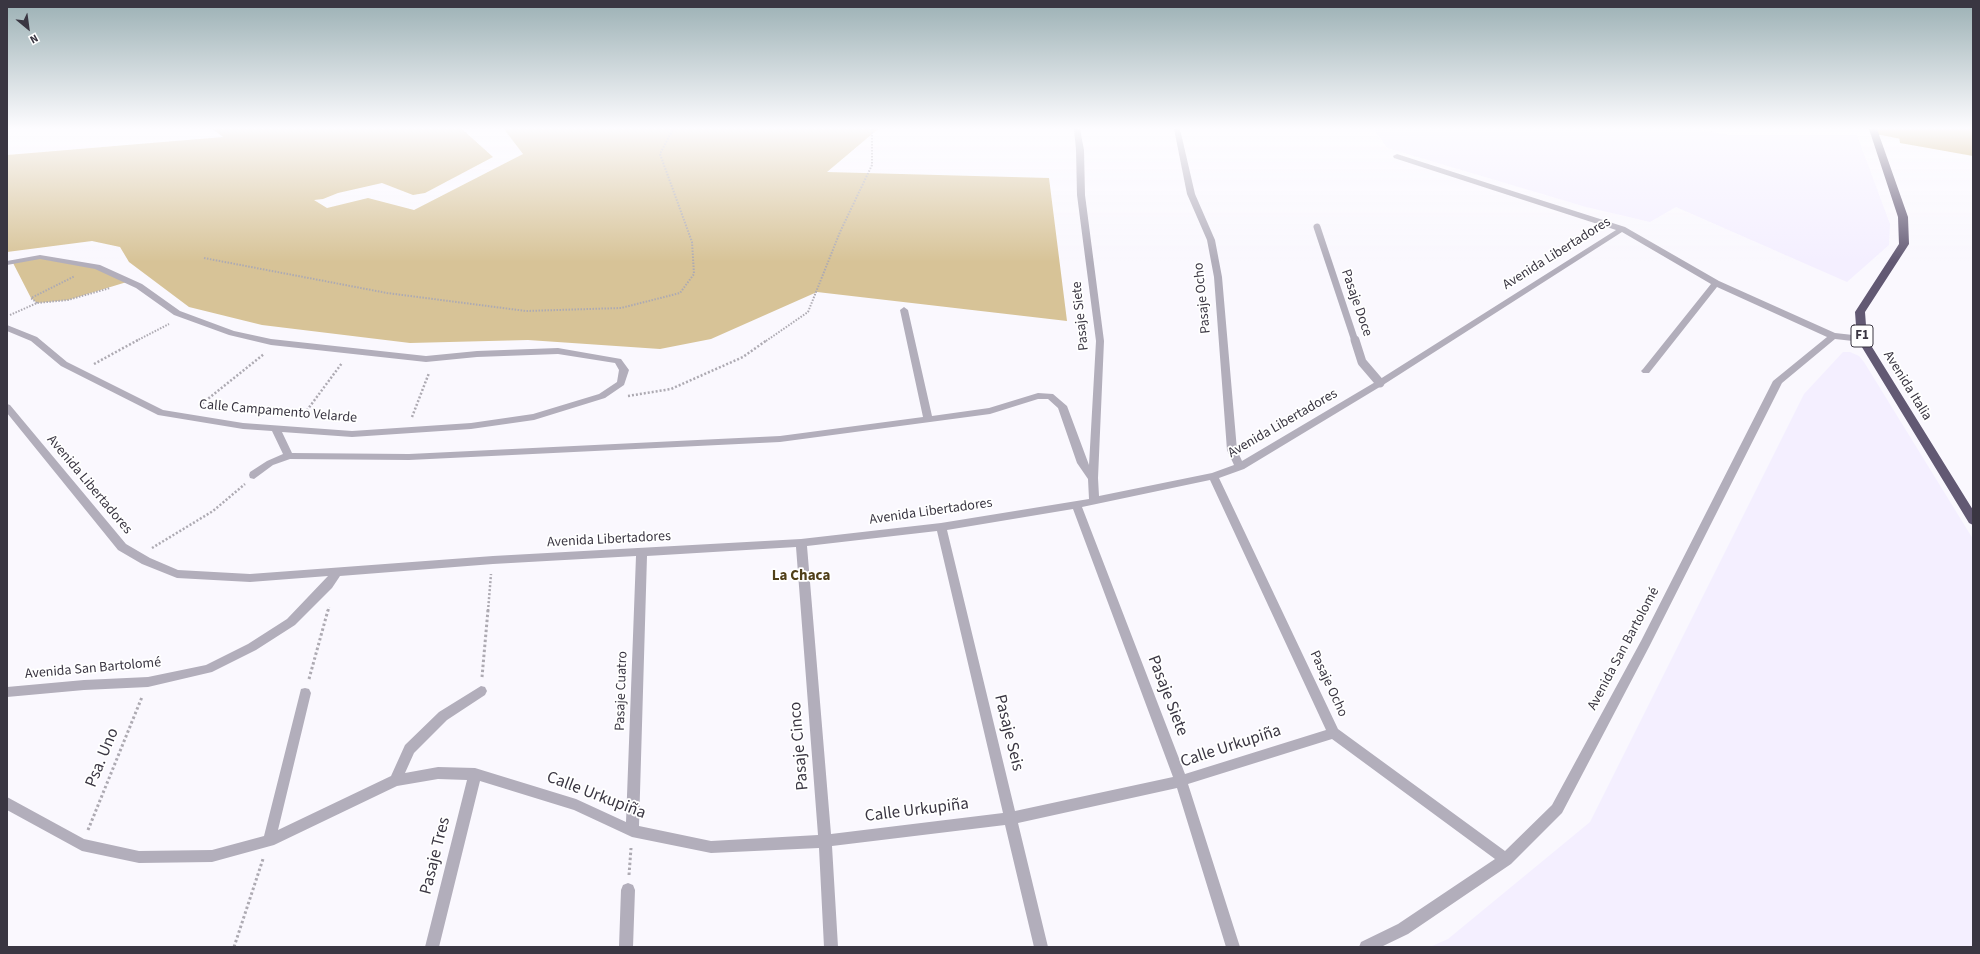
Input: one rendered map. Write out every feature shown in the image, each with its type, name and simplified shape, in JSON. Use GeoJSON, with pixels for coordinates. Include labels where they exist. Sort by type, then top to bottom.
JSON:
{"type":"FeatureCollection","features":[{"type":"Feature","properties":{"kind":"highway","name":"Avenida Italia"},"geometry":{"type":"LineString","coordinates":[[1889,174],[1903,217],[1904,244],[1860,312],[1862,339],[1973,520]]}},
{"type":"Feature","properties":{"kind":"street","name":"Pasaje Siete"},"geometry":{"type":"LineString","coordinates":[[1081,174],[1081,195],[1100,341],[1093,478],[1094,502]]}},
{"type":"Feature","properties":{"kind":"street","name":"Pasaje Ocho"},"geometry":{"type":"LineString","coordinates":[[1187,174],[1191,194],[1211,240],[1218,277],[1232,450],[1240,467]]}},
{"type":"Feature","properties":{"kind":"street"},"geometry":{"type":"LineString","coordinates":[[1452,174],[1622,229]]}},
{"type":"Feature","properties":{"kind":"street","name":"Avenida Libertadores"},"geometry":{"type":"LineString","coordinates":[[7,407],[122,547],[138,557],[177,574],[250,578],[493,560],[801,543],[941,527],[1094,502],[1213,476],[1240,467],[1380,383],[1622,229],[1716,283],[1833,336]]}},
{"type":"Feature","properties":{"kind":"street"},"geometry":{"type":"LineString","coordinates":[[7,262],[40,256],[93,267],[139,286],[178,313],[232,333],[278,342],[426,359],[435,358]]}},
{"type":"Feature","properties":{"kind":"street"},"geometry":{"type":"LineString","coordinates":[[1646,371],[1716,283]]}},
{"type":"Feature","properties":{"kind":"street"},"geometry":{"type":"LineString","coordinates":[[904,310],[928,419]]}},
{"type":"Feature","properties":{"kind":"street","name":"Calle Campamento Velarde"},"geometry":{"type":"LineString","coordinates":[[7,328],[34,339],[64,364],[78,372],[161,413],[185,418],[292,430],[352,434],[471,426],[534,417],[602,396],[621,383],[624,370],[618,361],[558,351],[477,354],[435,358]]}},
{"type":"Feature","properties":{"kind":"street"},"geometry":{"type":"LineString","coordinates":[[1833,336],[1862,339]]}},
{"type":"Feature","properties":{"kind":"street","name":"Avenida San Bartolomé"},"geometry":{"type":"LineString","coordinates":[[1366,947],[1403,929],[1506,859],[1557,808],[1645,644],[1778,381],[1833,336]]}},
{"type":"Feature","properties":{"kind":"street"},"geometry":{"type":"LineString","coordinates":[[254,475],[270,463],[289,456],[409,457],[780,439],[990,411],[1038,396],[1050,396],[1062,406],[1082,463],[1093,478]]}},
{"type":"Feature","properties":{"kind":"street"},"geometry":{"type":"LineString","coordinates":[[275,428],[289,456]]}},
{"type":"Feature","properties":{"kind":"street","name":"Pasaje Ocho"},"geometry":{"type":"LineString","coordinates":[[1213,476],[1334,733],[1506,859]]}},
{"type":"Feature","properties":{"kind":"street","name":"Pasaje Siete"},"geometry":{"type":"LineString","coordinates":[[1076,505],[1181,781],[1233,947]]}},
{"type":"Feature","properties":{"kind":"street","name":"Pasaje Seis"},"geometry":{"type":"LineString","coordinates":[[941,527],[1012,818],[1041,947]]}},
{"type":"Feature","properties":{"kind":"street","name":"Pasaje Cinco"},"geometry":{"type":"LineString","coordinates":[[801,543],[825,841],[831,947]]}},
{"type":"Feature","properties":{"kind":"street","name":"Pasaje Cuatro"},"geometry":{"type":"LineString","coordinates":[[632,831],[642,552]]}},
{"type":"Feature","properties":{"kind":"street","name":"Avenida San Bartolomé"},"geometry":{"type":"LineString","coordinates":[[7,692],[84,685],[148,682],[208,669],[252,647],[291,622],[328,585],[337,571]]}},
{"type":"Feature","properties":{"kind":"street"},"geometry":{"type":"LineString","coordinates":[[395,780],[409,749],[442,716],[481,692]]}},
{"type":"Feature","properties":{"kind":"street"},"geometry":{"type":"LineString","coordinates":[[269,841],[305,693]]}},
{"type":"Feature","properties":{"kind":"street","name":"Calle Urkupiña"},"geometry":{"type":"LineString","coordinates":[[7,803],[82,845],[139,857],[212,856],[269,841],[395,780],[438,773],[474,774],[576,805],[632,831],[711,847],[825,841],[1012,818],[1181,781],[1334,733]]}},
{"type":"Feature","properties":{"kind":"street","name":"Pasaje Tres"},"geometry":{"type":"LineString","coordinates":[[432,947],[474,774]]}},
{"type":"Feature","properties":{"kind":"street"},"geometry":{"type":"LineString","coordinates":[[626,947],[628,890]]}},
{"type":"Feature","properties":{"kind":"lane","name":"Pasaje Doce"},"geometry":{"type":"LineString","coordinates":[[1317,227],[1362,362],[1380,383]]}},
{"type":"Feature","properties":{"kind":"path"},"geometry":{"type":"LineString","coordinates":[[204,258],[387,293],[526,310],[621,308],[680,293],[694,274],[692,242],[667,174]]}},
{"type":"Feature","properties":{"kind":"path"},"geometry":{"type":"LineString","coordinates":[[627,396],[671,389],[744,357],[808,312],[840,232],[868,174]]}},
{"type":"Feature","properties":{"kind":"path"},"geometry":{"type":"LineString","coordinates":[[37,303],[31,298],[93,267]]}},
{"type":"Feature","properties":{"kind":"path"},"geometry":{"type":"LineString","coordinates":[[7,316],[37,303],[68,300],[130,282]]}},
{"type":"Feature","properties":{"kind":"path"},"geometry":{"type":"LineString","coordinates":[[78,372],[185,316]]}},
{"type":"Feature","properties":{"kind":"path"},"geometry":{"type":"LineString","coordinates":[[185,418],[278,342]]}},
{"type":"Feature","properties":{"kind":"path"},"geometry":{"type":"LineString","coordinates":[[292,430],[352,350]]}},
{"type":"Feature","properties":{"kind":"path"},"geometry":{"type":"LineString","coordinates":[[407,430],[435,358]]}},
{"type":"Feature","properties":{"kind":"path"},"geometry":{"type":"LineString","coordinates":[[138,557],[213,511],[254,475]]}},
{"type":"Feature","properties":{"kind":"path"},"geometry":{"type":"LineString","coordinates":[[481,692],[493,560]]}},
{"type":"Feature","properties":{"kind":"path"},"geometry":{"type":"LineString","coordinates":[[305,693],[330,604],[328,585]]}},
{"type":"Feature","properties":{"kind":"path","name":"Psa. Uno"},"geometry":{"type":"LineString","coordinates":[[82,845],[148,682]]}},
{"type":"Feature","properties":{"kind":"path"},"geometry":{"type":"LineString","coordinates":[[628,890],[632,831]]}},
{"type":"Feature","properties":{"kind":"path"},"geometry":{"type":"LineString","coordinates":[[234,947],[269,841]]}},
{"type":"Feature","properties":{"kind":"shaded area"},"geometry":{"type":"Polygon","coordinates":[[[7,174],[462,174],[425,193],[413,195],[382,183],[338,193],[323,199],[314,200],[327,208],[368,198],[414,210],[485,174],[883,174],[1049,178],[1067,321],[817,292],[711,339],[660,349],[528,340],[410,343],[262,325],[189,307],[129,262],[120,247],[92,241],[7,252],[7,174]]]}},
{"type":"Feature","properties":{"kind":"shaded area"},"geometry":{"type":"Polygon","coordinates":[[[1473,174],[1871,174],[1890,224],[1889,245],[1847,282],[1676,207],[1650,222],[1586,207],[1473,174]]]}},
{"type":"Feature","properties":{"kind":"shaded area"},"geometry":{"type":"Polygon","coordinates":[[[40,257],[97,267],[130,281],[68,300],[37,303],[31,298],[12,261],[40,257]]]}},
{"type":"Feature","properties":{"kind":"shaded area"},"geometry":{"type":"Polygon","coordinates":[[[1843,352],[1850,352],[1859,356],[1864,362],[1973,539],[1973,947],[1430,947],[1448,939],[1590,822],[1804,394],[1843,352]]]}},
{"type":"Feature","properties":{"kind":"district","name":"La Chaca"},"geometry":{"type":"Point","coordinates":[801,577]}}]}
